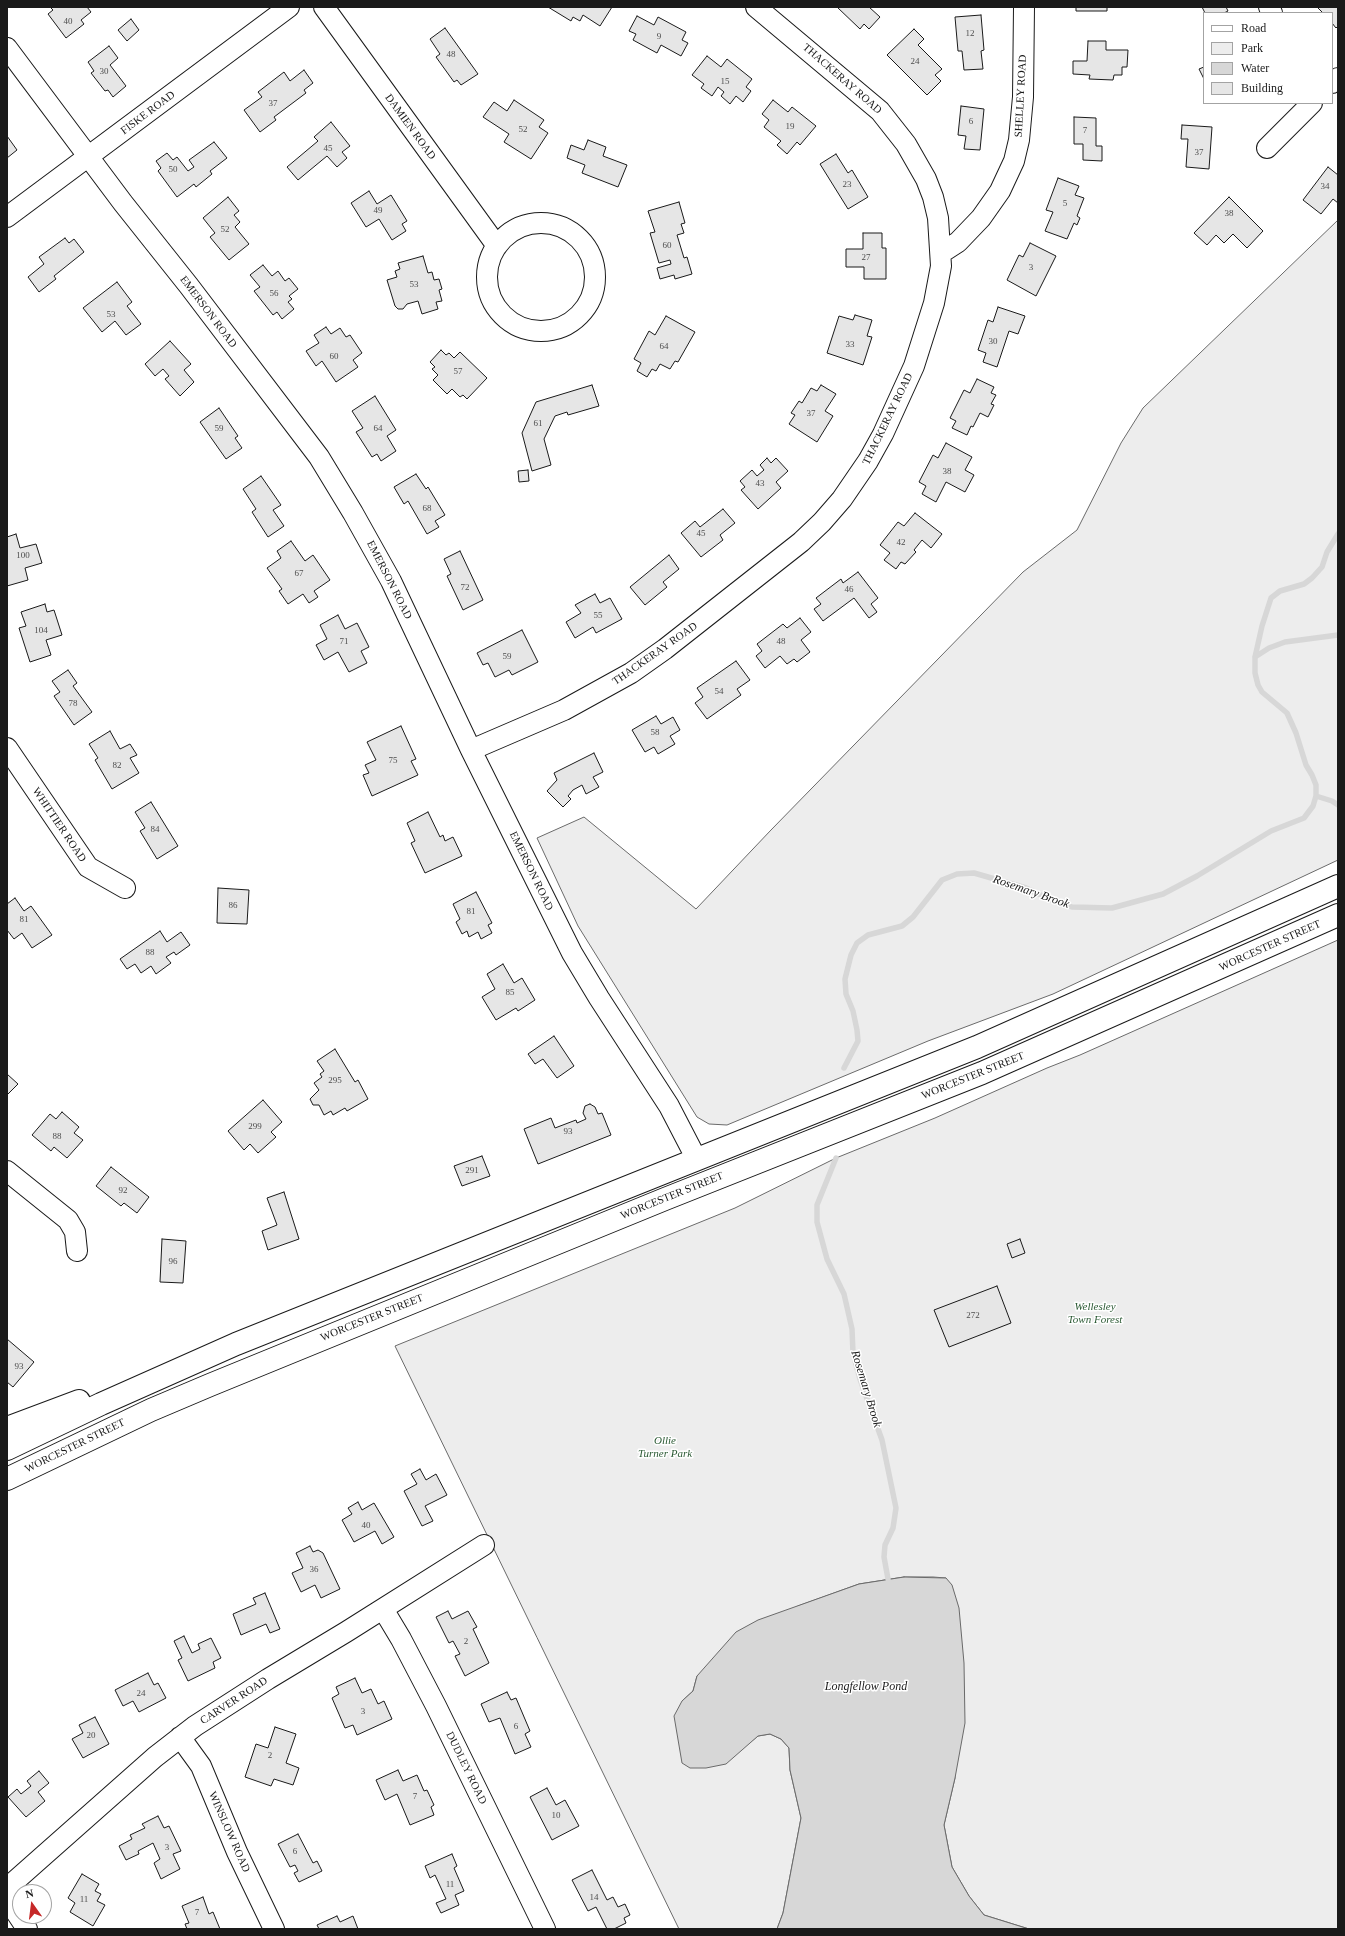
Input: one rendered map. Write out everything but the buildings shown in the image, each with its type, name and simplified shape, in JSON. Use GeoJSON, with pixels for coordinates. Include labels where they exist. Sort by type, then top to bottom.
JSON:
{"type":"FeatureCollection","features":[{"type":"Feature","properties":{"kind":"highway"},"geometry":{"type":"LineString","coordinates":[[7,1428],[236,1344],[696,1158],[1006,1035],[1338,886]]}},
{"type":"Feature","properties":{"kind":"highway","name":"WORCESTER STREET"},"geometry":{"type":"LineString","coordinates":[[7,1479],[151,1410],[216,1382],[665,1199],[982,1073],[1338,915]]}},
{"type":"Feature","properties":{"kind":"highway"},"geometry":{"type":"LineString","coordinates":[[7,1449],[108,1401],[236,1344]]}},
{"type":"Feature","properties":{"kind":"street","name":"FISKE ROAD"},"geometry":{"type":"LineString","coordinates":[[7,218],[289,7]]}},
{"type":"Feature","properties":{"kind":"street","name":"DAMIEN ROAD"},"geometry":{"type":"LineString","coordinates":[[324,7],[497,246]]}},
{"type":"Feature","properties":{"kind":"street","name":"THACKERAY ROAD"},"geometry":{"type":"LineString","coordinates":[[471,750],[564,710],[631,673],[763,574],[822,522],[842,499],[868,461],[883,434],[908,380],[922,344],[934,303],[939,278],[941,253],[938,218],[933,197],[918,163],[900,135],[872,103],[756,7]]}},
{"type":"Feature","properties":{"kind":"street","name":"SHELLEY ROAD"},"geometry":{"type":"LineString","coordinates":[[941,253],[958,242],[981,218],[1002,185],[1014,161],[1019,140],[1023,97],[1024,7]]}},
{"type":"Feature","properties":{"kind":"street","name":"EMERSON ROAD"},"geometry":{"type":"LineString","coordinates":[[7,48],[141,228],[189,286],[319,457],[353,513],[391,581],[471,750],[572,953],[599,998],[669,1106],[696,1158]]}},
{"type":"Feature","properties":{"kind":"street"},"geometry":{"type":"LineString","coordinates":[[1267,148],[1311,104]]}},
{"type":"Feature","properties":{"kind":"street"},"geometry":{"type":"LineString","coordinates":[[544,224],[555,225],[570,231],[582,242],[591,256],[595,271],[594,288],[589,303],[578,317],[563,327],[546,332],[529,330],[512,324],[499,312],[490,297],[486,279],[489,262],[497,246],[508,234],[522,226],[544,224]]}},
{"type":"Feature","properties":{"kind":"street","name":"WHITTIER ROAD"},"geometry":{"type":"LineString","coordinates":[[7,748],[88,867],[125,888]]}},
{"type":"Feature","properties":{"kind":"street"},"geometry":{"type":"LineString","coordinates":[[7,1170],[68,1220],[75,1232],[77,1251]]}},
{"type":"Feature","properties":{"kind":"street","name":"CARVER ROAD"},"geometry":{"type":"LineString","coordinates":[[7,1888],[155,1757],[180,1737],[268,1679],[484,1545]]}},
{"type":"Feature","properties":{"kind":"street","name":"DUDLEY ROAD"},"geometry":{"type":"LineString","coordinates":[[383,1609],[401,1639],[436,1706],[545,1929]]}},
{"type":"Feature","properties":{"kind":"street","name":"WINSLOW ROAD"},"geometry":{"type":"LineString","coordinates":[[180,1737],[201,1766],[237,1852],[274,1929]]}},
{"type":"Feature","properties":{"kind":"street"},"geometry":{"type":"LineString","coordinates":[[7,1899],[27,1929]]}},
{"type":"Feature","properties":{"kind":"green space"},"geometry":{"type":"Polygon","coordinates":[[[1338,220],[1338,860],[1053,994],[928,1041],[727,1125],[709,1124],[697,1117],[578,926],[537,838],[584,817],[696,909],[1023,572],[1077,530],[1121,443],[1143,408],[1338,220]]]}},
{"type":"Feature","properties":{"kind":"green space","name":"Wellesley Town Forest"},"geometry":{"type":"Polygon","coordinates":[[[1338,940],[1338,1929],[1029,1929],[984,1915],[969,1896],[952,1867],[944,1825],[955,1778],[946,1578],[904,1577],[859,1584],[798,1606],[697,1676],[693,1691],[682,1701],[743,1748],[758,1736],[770,1734],[781,1739],[789,1748],[790,1770],[801,1818],[783,1913],[777,1929],[679,1929],[395,1346],[735,1208],[836,1158],[935,1118],[1338,940]]]}},
{"type":"Feature","properties":{"kind":"water","name":"Longfellow Pond"},"geometry":{"type":"Polygon","coordinates":[[[904,1577],[946,1578],[952,1585],[959,1608],[964,1663],[965,1723],[955,1778],[944,1825],[952,1867],[969,1896],[984,1915],[1029,1929],[777,1929],[783,1913],[801,1818],[790,1770],[789,1748],[781,1739],[770,1734],[758,1736],[726,1764],[706,1768],[690,1768],[682,1763],[674,1716],[682,1701],[693,1691],[697,1676],[736,1632],[758,1620],[859,1584],[904,1577]]]}},
{"type":"Feature","properties":{"kind":"waterway","name":"Rosemary Brook"},"geometry":{"type":"LineString","coordinates":[[844,1068],[858,1041],[853,1011],[846,994],[845,979],[851,955],[857,943],[868,935],[902,926],[913,917],[942,880],[957,874],[974,873],[1026,888],[1051,900],[1072,907],[1112,908],[1163,894],[1197,876],[1271,831],[1304,818],[1313,806],[1316,796],[1316,785],[1306,765],[1296,733],[1287,713],[1262,692],[1258,685],[1255,673],[1255,657],[1262,626],[1271,598],[1280,591],[1304,584],[1312,578],[1322,567],[1327,552],[1338,534]]}},
{"type":"Feature","properties":{"kind":"waterway","name":"Rosemary Brook"},"geometry":{"type":"LineString","coordinates":[[1255,657],[1269,648],[1285,642],[1338,635]]}},
{"type":"Feature","properties":{"kind":"waterway"},"geometry":{"type":"LineString","coordinates":[[1316,796],[1332,801],[1338,805]]}},
{"type":"Feature","properties":{"kind":"waterway","name":"Rosemary Brook"},"geometry":{"type":"LineString","coordinates":[[836,1158],[817,1205],[817,1222],[827,1259],[844,1294],[852,1329],[853,1353],[860,1379],[882,1440],[896,1508],[893,1528],[885,1545],[884,1557],[888,1579]]}},
{"type":"Feature","properties":{"kind":"park label","name":"Ollie Turner Park"},"geometry":{"type":"Point","coordinates":[665,1447]}}]}
